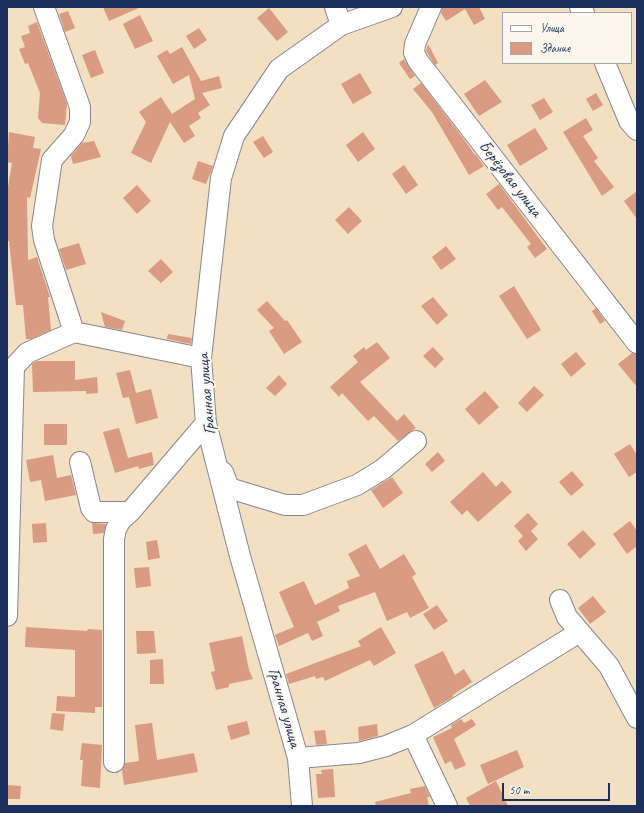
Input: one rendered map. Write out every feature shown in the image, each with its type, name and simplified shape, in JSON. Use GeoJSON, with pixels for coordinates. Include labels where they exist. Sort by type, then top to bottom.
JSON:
{"type":"FeatureCollection","features":[{"type":"Feature","properties":{"kind":"street"},"geometry":{"type":"LineString","coordinates":[[44,7],[80,107],[80,122],[74,135],[52,160],[42,226],[44,240],[74,332]]}},
{"type":"Feature","properties":{"kind":"street","name":"Гранная улица"},"geometry":{"type":"LineString","coordinates":[[302,806],[298,758],[240,556],[206,423],[201,358],[221,178],[234,136],[279,70],[338,16],[392,7]]}},
{"type":"Feature","properties":{"kind":"street","name":"Берёзовая улица"},"geometry":{"type":"LineString","coordinates":[[431,7],[415,44],[414,53],[418,61],[637,343]]}},
{"type":"Feature","properties":{"kind":"street"},"geometry":{"type":"LineString","coordinates":[[605,64],[629,121],[637,130]]}},
{"type":"Feature","properties":{"kind":"street"},"geometry":{"type":"LineString","coordinates":[[7,616],[14,367],[27,353],[74,332],[201,358]]}},
{"type":"Feature","properties":{"kind":"street"},"geometry":{"type":"LineString","coordinates":[[206,423],[229,488],[285,505],[303,505],[357,486],[383,470],[416,441]]}},
{"type":"Feature","properties":{"kind":"street"},"geometry":{"type":"LineString","coordinates":[[114,762],[114,539],[116,529],[121,520],[130,512],[206,423]]}},
{"type":"Feature","properties":{"kind":"street"},"geometry":{"type":"LineString","coordinates":[[80,462],[91,508],[94,512],[130,512]]}},
{"type":"Feature","properties":{"kind":"street"},"geometry":{"type":"LineString","coordinates":[[560,600],[567,618],[578,633],[609,666],[637,718]]}},
{"type":"Feature","properties":{"kind":"street"},"geometry":{"type":"LineString","coordinates":[[298,758],[359,753],[386,746],[413,735],[578,633]]}},
{"type":"Feature","properties":{"kind":"street"},"geometry":{"type":"LineString","coordinates":[[413,735],[447,806]]}},
{"type":"Feature","properties":{"kind":"building"},"geometry":{"type":"Polygon","coordinates":[[[103,7],[141,7],[109,21],[103,7]]]}},
{"type":"Feature","properties":{"kind":"building"},"geometry":{"type":"Polygon","coordinates":[[[442,7],[479,7],[485,19],[474,25],[465,9],[446,21],[441,13],[442,7]]]}},
{"type":"Feature","properties":{"kind":"building"},"geometry":{"type":"Polygon","coordinates":[[[269,8],[288,32],[277,41],[257,18],[269,8]]]}},
{"type":"Feature","properties":{"kind":"building"},"geometry":{"type":"Polygon","coordinates":[[[68,11],[75,28],[65,32],[59,14],[68,11]]]}},
{"type":"Feature","properties":{"kind":"building"},"geometry":{"type":"Polygon","coordinates":[[[140,15],[153,41],[135,49],[123,24],[140,15]]]}},
{"type":"Feature","properties":{"kind":"building"},"geometry":{"type":"Polygon","coordinates":[[[37,22],[67,104],[65,125],[42,123],[38,118],[40,93],[28,63],[25,64],[19,49],[25,47],[21,36],[30,33],[28,26],[37,22]]]}},
{"type":"Feature","properties":{"kind":"building"},"geometry":{"type":"Polygon","coordinates":[[[199,28],[207,40],[194,49],[186,36],[199,28]]]}},
{"type":"Feature","properties":{"kind":"building"},"geometry":{"type":"Polygon","coordinates":[[[428,44],[438,63],[435,65],[426,51],[428,44]]]}},
{"type":"Feature","properties":{"kind":"building"},"geometry":{"type":"Polygon","coordinates":[[[182,47],[201,81],[219,76],[222,88],[202,93],[210,105],[198,113],[201,118],[189,126],[195,136],[184,143],[170,122],[151,163],[131,153],[146,122],[139,112],[161,97],[172,114],[195,99],[189,75],[173,84],[157,56],[167,50],[170,54],[182,47]]]}},
{"type":"Feature","properties":{"kind":"building"},"geometry":{"type":"Polygon","coordinates":[[[95,50],[104,73],[91,78],[82,55],[95,50]]]}},
{"type":"Feature","properties":{"kind":"building"},"geometry":{"type":"Polygon","coordinates":[[[404,59],[415,76],[410,79],[399,63],[404,59]]]}},
{"type":"Feature","properties":{"kind":"building"},"geometry":{"type":"Polygon","coordinates":[[[360,73],[372,93],[353,104],[341,84],[360,73]]]}},
{"type":"Feature","properties":{"kind":"building"},"geometry":{"type":"Polygon","coordinates":[[[485,80],[502,102],[479,116],[464,94],[485,80]]]}},
{"type":"Feature","properties":{"kind":"building"},"geometry":{"type":"Polygon","coordinates":[[[421,83],[484,166],[469,175],[432,112],[413,89],[421,83]]]}},
{"type":"Feature","properties":{"kind":"building"},"geometry":{"type":"Polygon","coordinates":[[[596,93],[603,105],[593,111],[586,99],[596,93]]]}},
{"type":"Feature","properties":{"kind":"building"},"geometry":{"type":"Polygon","coordinates":[[[544,98],[553,112],[540,120],[531,105],[544,98]]]}},
{"type":"Feature","properties":{"kind":"building"},"geometry":{"type":"Polygon","coordinates":[[[586,118],[593,130],[583,136],[598,158],[594,161],[614,187],[602,196],[563,132],[586,118]]]}},
{"type":"Feature","properties":{"kind":"building"},"geometry":{"type":"Polygon","coordinates":[[[535,128],[548,149],[520,166],[507,145],[535,128]]]}},
{"type":"Feature","properties":{"kind":"building"},"geometry":{"type":"Polygon","coordinates":[[[9,132],[35,137],[33,148],[41,149],[30,198],[27,197],[28,260],[37,257],[50,297],[48,297],[51,330],[31,339],[26,339],[23,305],[16,305],[9,241],[7,241],[7,193],[12,163],[7,162],[9,132]]]}},
{"type":"Feature","properties":{"kind":"building"},"geometry":{"type":"Polygon","coordinates":[[[363,132],[375,149],[358,162],[346,145],[363,132]]]}},
{"type":"Feature","properties":{"kind":"building"},"geometry":{"type":"Polygon","coordinates":[[[263,136],[273,152],[264,158],[253,142],[263,136]]]}},
{"type":"Feature","properties":{"kind":"building"},"geometry":{"type":"Polygon","coordinates":[[[94,141],[101,157],[73,164],[71,156],[82,143],[94,141]]]}},
{"type":"Feature","properties":{"kind":"building"},"geometry":{"type":"Polygon","coordinates":[[[198,161],[213,166],[206,184],[192,179],[198,161]]]}},
{"type":"Feature","properties":{"kind":"building"},"geometry":{"type":"Polygon","coordinates":[[[404,165],[418,185],[406,194],[392,174],[404,165]]]}},
{"type":"Feature","properties":{"kind":"building"},"geometry":{"type":"Polygon","coordinates":[[[499,184],[547,249],[535,258],[527,247],[531,244],[502,207],[498,210],[486,194],[499,184]]]}},
{"type":"Feature","properties":{"kind":"building"},"geometry":{"type":"Polygon","coordinates":[[[137,185],[151,201],[137,214],[123,198],[137,185]]]}},
{"type":"Feature","properties":{"kind":"building"},"geometry":{"type":"Polygon","coordinates":[[[637,191],[637,219],[624,201],[637,191]]]}},
{"type":"Feature","properties":{"kind":"building"},"geometry":{"type":"Polygon","coordinates":[[[349,207],[362,221],[348,234],[335,220],[349,207]]]}},
{"type":"Feature","properties":{"kind":"building"},"geometry":{"type":"Polygon","coordinates":[[[79,243],[86,264],[66,270],[59,249],[79,243]]]}},
{"type":"Feature","properties":{"kind":"building"},"geometry":{"type":"Polygon","coordinates":[[[446,246],[456,259],[441,270],[432,257],[446,246]]]}},
{"type":"Feature","properties":{"kind":"building"},"geometry":{"type":"Polygon","coordinates":[[[161,259],[173,272],[161,283],[148,271],[161,259]]]}},
{"type":"Feature","properties":{"kind":"building"},"geometry":{"type":"Polygon","coordinates":[[[514,286],[541,330],[527,339],[499,296],[514,286]]]}},
{"type":"Feature","properties":{"kind":"building"},"geometry":{"type":"Polygon","coordinates":[[[433,297],[448,315],[437,325],[421,306],[433,297]]]}},
{"type":"Feature","properties":{"kind":"building"},"geometry":{"type":"Polygon","coordinates":[[[267,301],[285,321],[287,320],[302,342],[284,354],[269,331],[274,328],[257,310],[267,301]]]}},
{"type":"Feature","properties":{"kind":"building"},"geometry":{"type":"Polygon","coordinates":[[[596,308],[605,321],[600,324],[592,311],[596,308]]]}},
{"type":"Feature","properties":{"kind":"building"},"geometry":{"type":"Polygon","coordinates":[[[101,312],[125,321],[122,330],[105,327],[101,312]]]}},
{"type":"Feature","properties":{"kind":"building"},"geometry":{"type":"Polygon","coordinates":[[[168,334],[192,338],[191,344],[167,339],[168,334]]]}},
{"type":"Feature","properties":{"kind":"building"},"geometry":{"type":"Polygon","coordinates":[[[377,342],[390,358],[360,382],[397,421],[404,414],[416,428],[398,441],[374,416],[368,421],[342,393],[339,397],[330,387],[358,362],[353,356],[364,347],[366,350],[377,342]]]}},
{"type":"Feature","properties":{"kind":"building"},"geometry":{"type":"Polygon","coordinates":[[[433,347],[444,359],[435,368],[423,356],[433,347]]]}},
{"type":"Feature","properties":{"kind":"building"},"geometry":{"type":"Polygon","coordinates":[[[576,352],[586,364],[571,377],[561,364],[576,352]]]}},
{"type":"Feature","properties":{"kind":"building"},"geometry":{"type":"Polygon","coordinates":[[[632,353],[637,354],[637,387],[618,364],[632,353]]]}},
{"type":"Feature","properties":{"kind":"building"},"geometry":{"type":"Polygon","coordinates":[[[37,361],[75,361],[75,380],[97,377],[98,393],[86,394],[86,391],[33,392],[32,364],[37,361]]]}},
{"type":"Feature","properties":{"kind":"building"},"geometry":{"type":"Polygon","coordinates":[[[130,370],[136,393],[151,389],[158,418],[136,424],[129,397],[123,398],[116,373],[130,370]]]}},
{"type":"Feature","properties":{"kind":"building"},"geometry":{"type":"Polygon","coordinates":[[[279,375],[287,384],[275,396],[266,388],[279,375]]]}},
{"type":"Feature","properties":{"kind":"building"},"geometry":{"type":"Polygon","coordinates":[[[534,386],[544,395],[527,412],[518,403],[534,386]]]}},
{"type":"Feature","properties":{"kind":"building"},"geometry":{"type":"Polygon","coordinates":[[[485,391],[499,407],[479,425],[465,409],[485,391]]]}},
{"type":"Feature","properties":{"kind":"building"},"geometry":{"type":"Polygon","coordinates":[[[44,424],[67,424],[67,445],[44,445],[44,424]]]}},
{"type":"Feature","properties":{"kind":"building"},"geometry":{"type":"Polygon","coordinates":[[[119,428],[128,458],[152,452],[154,465],[139,469],[138,466],[115,473],[103,432],[119,428]]]}},
{"type":"Feature","properties":{"kind":"building"},"geometry":{"type":"Polygon","coordinates":[[[630,444],[637,455],[637,472],[629,477],[614,454],[630,444]]]}},
{"type":"Feature","properties":{"kind":"building"},"geometry":{"type":"Polygon","coordinates":[[[438,452],[445,461],[432,472],[425,464],[438,452]]]}},
{"type":"Feature","properties":{"kind":"building"},"geometry":{"type":"Polygon","coordinates":[[[53,455],[57,478],[71,475],[76,495],[45,501],[41,480],[30,482],[26,460],[53,455]]]}},
{"type":"Feature","properties":{"kind":"building"},"geometry":{"type":"Polygon","coordinates":[[[572,471],[584,485],[571,496],[559,482],[572,471]]]}},
{"type":"Feature","properties":{"kind":"building"},"geometry":{"type":"Polygon","coordinates":[[[483,472],[496,487],[502,481],[512,492],[478,522],[467,510],[462,515],[450,502],[483,472]]]}},
{"type":"Feature","properties":{"kind":"building"},"geometry":{"type":"Polygon","coordinates":[[[392,477],[403,493],[383,508],[371,490],[392,477]]]}},
{"type":"Feature","properties":{"kind":"building"},"geometry":{"type":"Polygon","coordinates":[[[528,513],[538,524],[531,531],[538,539],[526,551],[518,541],[523,536],[514,526],[528,513]]]}},
{"type":"Feature","properties":{"kind":"building"},"geometry":{"type":"Polygon","coordinates":[[[630,521],[637,531],[637,546],[627,554],[613,534],[630,521]]]}},
{"type":"Feature","properties":{"kind":"building"},"geometry":{"type":"Polygon","coordinates":[[[46,523],[47,542],[33,543],[32,524],[46,523]]]}},
{"type":"Feature","properties":{"kind":"building"},"geometry":{"type":"Polygon","coordinates":[[[92,523],[106,524],[104,533],[93,534],[92,523]]]}},
{"type":"Feature","properties":{"kind":"building"},"geometry":{"type":"Polygon","coordinates":[[[583,530],[596,544],[580,559],[567,544],[583,530]]]}},
{"type":"Feature","properties":{"kind":"building"},"geometry":{"type":"Polygon","coordinates":[[[157,540],[160,558],[148,560],[146,542],[157,540]]]}},
{"type":"Feature","properties":{"kind":"building"},"geometry":{"type":"Polygon","coordinates":[[[366,544],[380,569],[404,554],[416,574],[412,577],[429,608],[410,618],[407,612],[387,621],[375,592],[338,606],[340,611],[317,622],[323,636],[312,641],[308,633],[279,646],[275,635],[294,627],[279,592],[304,581],[315,605],[349,588],[347,581],[360,576],[348,554],[366,544]]]}},
{"type":"Feature","properties":{"kind":"building"},"geometry":{"type":"Polygon","coordinates":[[[149,567],[151,586],[136,588],[134,568],[149,567]]]}},
{"type":"Feature","properties":{"kind":"building"},"geometry":{"type":"Polygon","coordinates":[[[593,596],[606,612],[590,624],[578,608],[593,596]]]}},
{"type":"Feature","properties":{"kind":"building"},"geometry":{"type":"Polygon","coordinates":[[[437,605],[448,621],[434,630],[423,614],[437,605]]]}},
{"type":"Feature","properties":{"kind":"building"},"geometry":{"type":"Polygon","coordinates":[[[26,627],[87,631],[88,629],[102,630],[102,707],[95,707],[95,713],[56,711],[57,696],[75,697],[75,650],[25,647],[26,627]]]}},
{"type":"Feature","properties":{"kind":"building"},"geometry":{"type":"Polygon","coordinates":[[[381,627],[396,653],[374,666],[370,660],[325,681],[323,677],[316,679],[315,676],[289,684],[286,674],[361,646],[358,641],[381,627]]]}},
{"type":"Feature","properties":{"kind":"building"},"geometry":{"type":"Polygon","coordinates":[[[136,631],[154,631],[156,653],[137,654],[136,631]]]}},
{"type":"Feature","properties":{"kind":"building"},"geometry":{"type":"Polygon","coordinates":[[[242,636],[249,670],[253,679],[229,684],[229,687],[216,690],[211,672],[215,671],[209,643],[242,636]]]}},
{"type":"Feature","properties":{"kind":"building"},"geometry":{"type":"Polygon","coordinates":[[[443,651],[455,675],[464,669],[472,682],[453,695],[453,697],[434,708],[414,665],[443,651]]]}},
{"type":"Feature","properties":{"kind":"building"},"geometry":{"type":"Polygon","coordinates":[[[163,659],[164,684],[150,684],[150,660],[163,659]]]}},
{"type":"Feature","properties":{"kind":"building"},"geometry":{"type":"Polygon","coordinates":[[[52,713],[65,714],[63,731],[50,729],[52,713]]]}},
{"type":"Feature","properties":{"kind":"building"},"geometry":{"type":"Polygon","coordinates":[[[461,719],[464,723],[472,719],[476,725],[454,739],[466,765],[455,770],[451,761],[445,764],[433,737],[452,728],[451,725],[461,719]]]}},
{"type":"Feature","properties":{"kind":"building"},"geometry":{"type":"Polygon","coordinates":[[[247,721],[250,734],[231,740],[227,726],[247,721]]]}},
{"type":"Feature","properties":{"kind":"building"},"geometry":{"type":"Polygon","coordinates":[[[152,723],[157,760],[194,753],[198,772],[124,785],[122,770],[125,763],[139,761],[135,725],[152,723]]]}},
{"type":"Feature","properties":{"kind":"building"},"geometry":{"type":"Polygon","coordinates":[[[377,724],[378,736],[359,741],[358,727],[377,724]]]}},
{"type":"Feature","properties":{"kind":"building"},"geometry":{"type":"Polygon","coordinates":[[[325,730],[327,744],[316,745],[314,731],[325,730]]]}},
{"type":"Feature","properties":{"kind":"building"},"geometry":{"type":"Polygon","coordinates":[[[82,743],[102,745],[100,788],[81,786],[83,760],[80,760],[82,743]]]}},
{"type":"Feature","properties":{"kind":"building"},"geometry":{"type":"Polygon","coordinates":[[[517,750],[524,767],[488,784],[480,765],[517,750]]]}},
{"type":"Feature","properties":{"kind":"building"},"geometry":{"type":"Polygon","coordinates":[[[333,769],[335,797],[318,798],[316,774],[322,774],[321,770],[333,769]]]}},
{"type":"Feature","properties":{"kind":"building"},"geometry":{"type":"Polygon","coordinates":[[[496,781],[508,806],[470,806],[466,798],[496,781]]]}},
{"type":"Feature","properties":{"kind":"building"},"geometry":{"type":"Polygon","coordinates":[[[7,785],[21,786],[20,799],[7,799],[7,785]]]}},
{"type":"Feature","properties":{"kind":"building"},"geometry":{"type":"Polygon","coordinates":[[[425,786],[430,797],[427,797],[429,806],[376,806],[375,802],[411,793],[410,789],[425,786]]]}}]}
